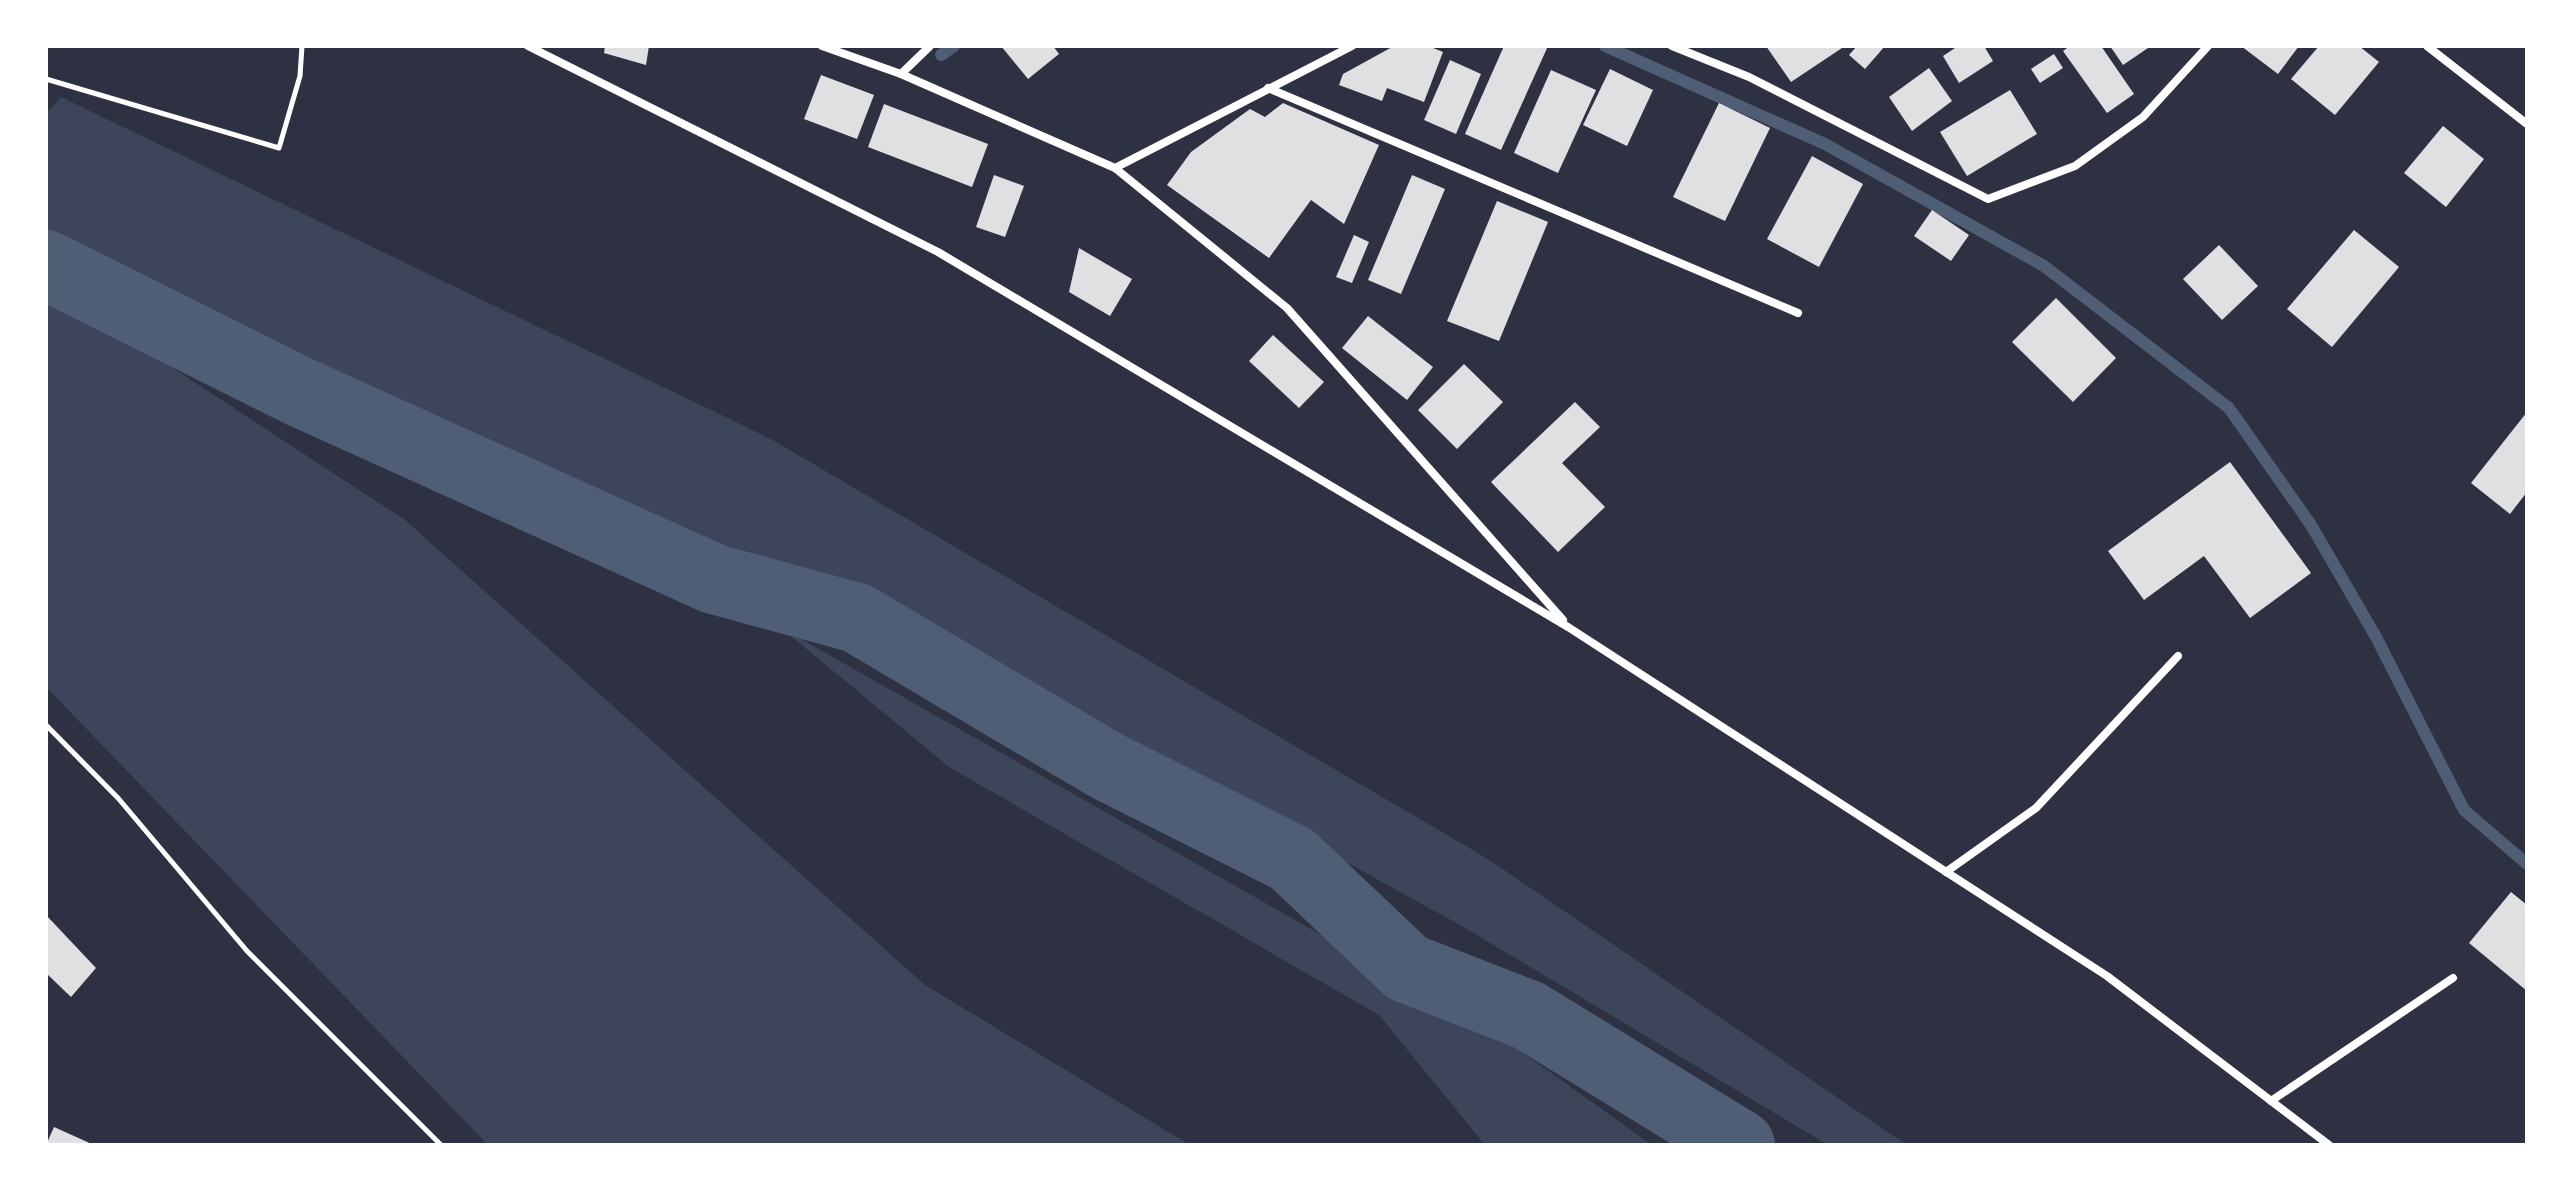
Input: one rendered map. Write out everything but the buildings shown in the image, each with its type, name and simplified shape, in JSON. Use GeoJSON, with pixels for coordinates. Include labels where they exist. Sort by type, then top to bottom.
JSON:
{"type":"FeatureCollection","features":[{"type":"Feature","properties":{"kind":"street"},"geometry":{"type":"LineString","coordinates":[[528,46],[938,252],[1568,627],[2107,976],[2329,1145]]}},
{"type":"Feature","properties":{"kind":"street"},"geometry":{"type":"LineString","coordinates":[[822,46],[901,74],[1115,168],[1287,308],[1568,627]]}},
{"type":"Feature","properties":{"kind":"street"},"geometry":{"type":"LineString","coordinates":[[901,74],[930,46]]}},
{"type":"Feature","properties":{"kind":"street"},"geometry":{"type":"LineString","coordinates":[[1115,168],[1352,46]]}},
{"type":"Feature","properties":{"kind":"street"},"geometry":{"type":"LineString","coordinates":[[1672,46],[1749,77],[1988,199],[2075,166],[2143,117],[2208,46]]}},
{"type":"Feature","properties":{"kind":"street"},"geometry":{"type":"LineString","coordinates":[[2427,46],[2527,124]]}},
{"type":"Feature","properties":{"kind":"street"},"geometry":{"type":"LineString","coordinates":[[1268,88],[1798,313]]}},
{"type":"Feature","properties":{"kind":"street"},"geometry":{"type":"LineString","coordinates":[[1946,872],[2036,808],[2178,656]]}},
{"type":"Feature","properties":{"kind":"street"},"geometry":{"type":"LineString","coordinates":[[2271,1101],[2453,978]]}},
{"type":"Feature","properties":{"kind":"path"},"geometry":{"type":"LineString","coordinates":[[46,79],[279,148],[300,76],[302,46]]}},
{"type":"Feature","properties":{"kind":"path"},"geometry":{"type":"LineString","coordinates":[[46,725],[118,798],[247,951],[441,1145]]}},
{"type":"Feature","properties":{"kind":"shaded area"},"geometry":{"type":"Polygon","coordinates":[[[61,97],[769,438],[1488,859],[1907,1145],[1828,1145],[1460,925],[1184,773],[858,606],[307,377],[46,236],[46,114],[61,97]]]}},
{"type":"Feature","properties":{"kind":"shaded area"},"geometry":{"type":"Polygon","coordinates":[[[46,285],[405,520],[925,985],[1190,1145],[488,1145],[46,687],[46,285]]]}},
{"type":"Feature","properties":{"kind":"shaded area"},"geometry":{"type":"Polygon","coordinates":[[[780,627],[1501,1037],[1652,1145],[1485,1145],[1379,1015],[949,767],[780,627]]]}},
{"type":"Feature","properties":{"kind":"waterway"},"geometry":{"type":"LineString","coordinates":[[941,55],[954,46]]}},
{"type":"Feature","properties":{"kind":"waterway"},"geometry":{"type":"LineString","coordinates":[[1605,46],[1825,144],[2044,266],[2229,408],[2311,525],[2376,637],[2464,810],[2527,864]]}},
{"type":"Feature","properties":{"kind":"waterway"},"geometry":{"type":"LineString","coordinates":[[46,265],[298,391],[714,579],[857,618],[1107,766],[1292,859],[1407,968],[1528,1015],[1740,1145]]}}]}
